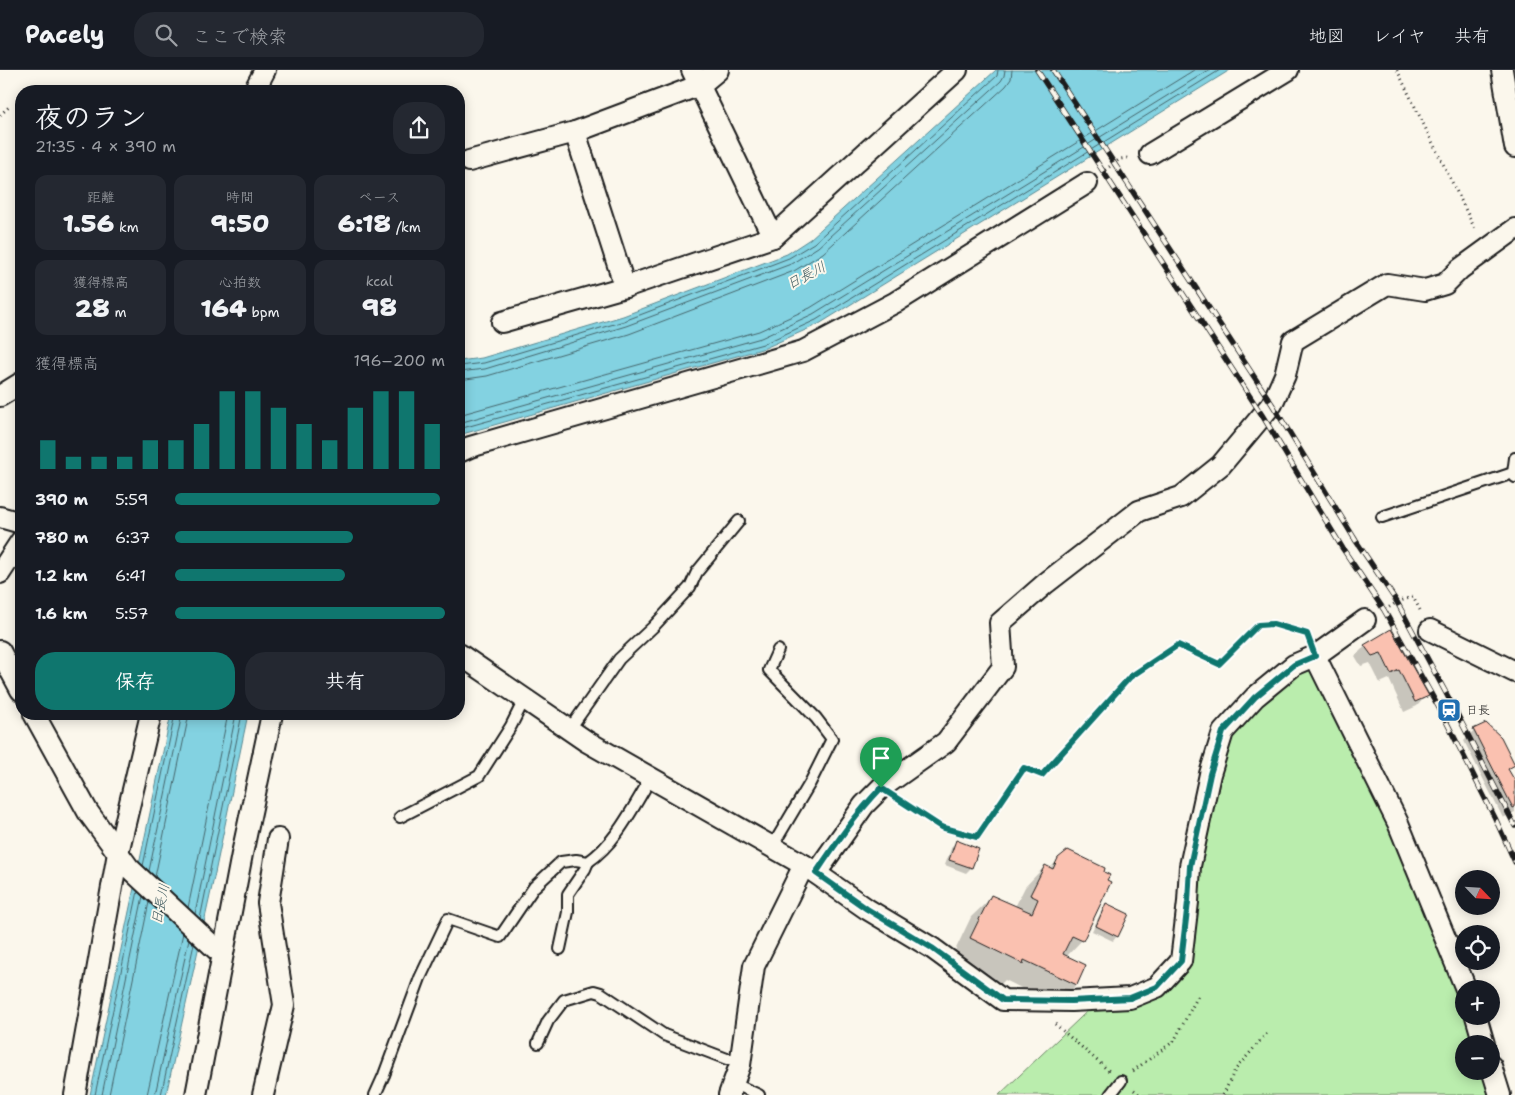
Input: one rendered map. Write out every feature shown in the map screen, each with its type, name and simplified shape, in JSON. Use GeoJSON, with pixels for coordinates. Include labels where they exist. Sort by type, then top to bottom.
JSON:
{"type":"FeatureCollection","features":[{"type":"Feature","properties":{"kind":"street"},"geometry":{"type":"LineString","coordinates":[[258,85],[265,70]]}},
{"type":"Feature","properties":{"kind":"street"},"geometry":{"type":"LineString","coordinates":[[469,161],[575,132],[718,70]]}},
{"type":"Feature","properties":{"kind":"street"},"geometry":{"type":"LineString","coordinates":[[502,322],[624,287],[773,237],[957,70]]}},
{"type":"Feature","properties":{"kind":"street"},"geometry":{"type":"LineString","coordinates":[[1150,154],[1288,70]]}},
{"type":"Feature","properties":{"kind":"street"},"geometry":{"type":"LineString","coordinates":[[1502,70],[1515,147]]}},
{"type":"Feature","properties":{"kind":"street"},"geometry":{"type":"LineString","coordinates":[[696,78],[773,237]]}},
{"type":"Feature","properties":{"kind":"street"},"geometry":{"type":"LineString","coordinates":[[575,132],[624,287]]}},
{"type":"Feature","properties":{"kind":"street"},"geometry":{"type":"LineString","coordinates":[[465,449],[803,351],[896,302],[1087,183]]}},
{"type":"Feature","properties":{"kind":"street"},"geometry":{"type":"LineString","coordinates":[[731,1089],[741,1059],[754,966],[810,869],[864,805],[881,788],[946,742],[1003,667],[1000,623],[1046,582],[1140,511],[1181,497],[1221,465],[1272,404],[1285,375],[1293,341],[1387,284],[1425,290],[1445,284],[1460,269],[1515,229]]}},
{"type":"Feature","properties":{"kind":"street"},"geometry":{"type":"LineString","coordinates":[[0,396],[15,387]]}},
{"type":"Feature","properties":{"kind":"street"},"geometry":{"type":"LineString","coordinates":[[0,517],[15,521]]}},
{"type":"Feature","properties":{"kind":"street"},"geometry":{"type":"LineString","coordinates":[[0,573],[15,550]]}},
{"type":"Feature","properties":{"kind":"street"},"geometry":{"type":"LineString","coordinates":[[465,658],[569,730],[810,869],[867,909],[932,948],[1003,1000],[1071,1001],[1130,998],[1157,987],[1181,961],[1190,866],[1210,774],[1223,732],[1255,697],[1294,665],[1315,656],[1365,620]]}},
{"type":"Feature","properties":{"kind":"street"},"geometry":{"type":"LineString","coordinates":[[1430,630],[1515,672]]}},
{"type":"Feature","properties":{"kind":"street"},"geometry":{"type":"LineString","coordinates":[[0,651],[15,679]]}},
{"type":"Feature","properties":{"kind":"street"},"geometry":{"type":"LineString","coordinates":[[1315,656],[1398,823],[1462,980]]}},
{"type":"Feature","properties":{"kind":"street"},"geometry":{"type":"LineString","coordinates":[[37,720],[88,812],[123,860],[220,951]]}},
{"type":"Feature","properties":{"kind":"street"},"geometry":{"type":"LineString","coordinates":[[75,1095],[150,720]]}},
{"type":"Feature","properties":{"kind":"street"},"geometry":{"type":"LineString","coordinates":[[196,1095],[220,951],[271,720]]}},
{"type":"Feature","properties":{"kind":"street"},"geometry":{"type":"LineString","coordinates":[[263,1095],[284,1005],[268,903],[278,839]]}},
{"type":"Feature","properties":{"kind":"street"},"geometry":{"type":"LineString","coordinates":[[1495,1080],[1500,1095]]}},
{"type":"Feature","properties":{"kind":"lane"},"geometry":{"type":"LineString","coordinates":[[1382,517],[1514,475],[1515,458]]}},
{"type":"Feature","properties":{"kind":"lane"},"geometry":{"type":"LineString","coordinates":[[569,730],[619,659],[653,628],[690,587],[697,572],[739,521]]}},
{"type":"Feature","properties":{"kind":"lane"},"geometry":{"type":"LineString","coordinates":[[772,847],[810,783],[832,739],[816,718],[769,670],[778,650]]}},
{"type":"Feature","properties":{"kind":"lane"},"geometry":{"type":"LineString","coordinates":[[400,817],[479,776],[511,726],[524,700]]}},
{"type":"Feature","properties":{"kind":"lane"},"geometry":{"type":"LineString","coordinates":[[560,949],[568,912],[568,894],[588,862],[602,852],[651,778]]}},
{"type":"Feature","properties":{"kind":"lane"},"geometry":{"type":"LineString","coordinates":[[375,1095],[384,1076],[420,978],[448,918],[500,937],[534,887],[560,862],[576,860],[588,862]]}},
{"type":"Feature","properties":{"kind":"lane"},"geometry":{"type":"LineString","coordinates":[[538,1043],[548,1021],[564,1000],[594,991],[601,993],[664,1035],[727,1059],[741,1059]]}},
{"type":"Feature","properties":{"kind":"lane"},"geometry":{"type":"LineString","coordinates":[[1110,1095],[1120,1081]]}},
{"type":"Feature","properties":{"kind":"lane"},"geometry":{"type":"LineString","coordinates":[[731,1089],[760,1095]]}},
{"type":"Feature","properties":{"kind":"path"},"geometry":{"type":"LineString","coordinates":[[1397,70],[1486,251]]}},
{"type":"Feature","properties":{"kind":"path"},"geometry":{"type":"LineString","coordinates":[[0,115],[11,105]]}},
{"type":"Feature","properties":{"kind":"path"},"geometry":{"type":"LineString","coordinates":[[1087,183],[1120,159],[1150,154]]}},
{"type":"Feature","properties":{"kind":"path"},"geometry":{"type":"LineString","coordinates":[[1365,620],[1397,602],[1413,597],[1430,630]]}},
{"type":"Feature","properties":{"kind":"path"},"geometry":{"type":"LineString","coordinates":[[881,788],[941,827],[977,837],[1024,768],[1042,775],[1130,677],[1178,645],[1219,664],[1258,625],[1273,624],[1307,634],[1315,656]]}},
{"type":"Feature","properties":{"kind":"path"},"geometry":{"type":"LineString","coordinates":[[1120,1081],[1174,1041],[1198,996]]}},
{"type":"Feature","properties":{"kind":"path"},"geometry":{"type":"LineString","coordinates":[[1222,1095],[1235,1070],[1267,1033]]}},
{"type":"Feature","properties":{"kind":"path"},"geometry":{"type":"LineString","coordinates":[[1065,1034],[1120,1081],[1140,1095]]}},
{"type":"Feature","properties":{"kind":"green space"},"geometry":{"type":"Polygon","coordinates":[[[1315,656],[1460,980],[1455,980],[1455,1025],[1479,1025],[1481,1035],[1455,1035],[1455,1080],[1494,1080],[1500,1095],[999,1095],[1099,1000],[1130,998],[1181,961],[1223,732],[1315,656]]]}},
{"type":"Feature","properties":{"kind":"water","name":"日長川"},"geometry":{"type":"Polygon","coordinates":[[[996,70],[1230,70],[819,324],[765,348],[465,433],[465,360],[482,358],[623,316],[787,254],[810,239],[996,70]]]}},
{"type":"Feature","properties":{"kind":"water","name":"日長川"},"geometry":{"type":"Polygon","coordinates":[[[170,720],[247,720],[166,1095],[90,1095],[170,720]]]}},
{"type":"Feature","properties":{"kind":"building"},"geometry":{"type":"Polygon","coordinates":[[[1391,629],[1429,696],[1415,702],[1399,670],[1391,674],[1381,653],[1372,656],[1364,645],[1391,629]]]}},
{"type":"Feature","properties":{"kind":"building"},"geometry":{"type":"Polygon","coordinates":[[[1486,723],[1501,737],[1515,765],[1508,769],[1515,781],[1515,807],[1513,808],[1473,729],[1486,723]]]}},
{"type":"Feature","properties":{"kind":"building"},"geometry":{"type":"Polygon","coordinates":[[[956,840],[979,849],[972,868],[949,860],[956,840]]]}},
{"type":"Feature","properties":{"kind":"building"},"geometry":{"type":"Polygon","coordinates":[[[1068,850],[1105,868],[1104,872],[1110,875],[1107,880],[1111,882],[1083,941],[1072,936],[1063,954],[1086,965],[1077,985],[1024,960],[1023,964],[970,938],[991,895],[1032,913],[1038,899],[1030,895],[1045,865],[1053,869],[1058,858],[1068,850]]]}},
{"type":"Feature","properties":{"kind":"building"},"geometry":{"type":"Polygon","coordinates":[[[1106,903],[1129,914],[1118,937],[1096,926],[1106,903]]]}},
{"type":"Feature","properties":{"kind":"railway"},"geometry":{"type":"LineString","coordinates":[[1037,70],[1262,415],[1343,549],[1384,610],[1443,715],[1515,862]]}},
{"type":"Feature","properties":{"kind":"railway"},"geometry":{"type":"LineString","coordinates":[[1053,70],[1272,404],[1356,541],[1397,602],[1515,826]]}},
{"type":"Feature","properties":{"kind":"place","name":"日長"},"geometry":{"type":"Point","coordinates":[1449,710]}},
{"type":"Feature","properties":{"kind":"route"},"geometry":{"type":"LineString","coordinates":[[1273,624],[1307,634],[1315,656],[1294,665],[1255,697],[1223,732],[1210,774],[1190,866],[1181,961],[1157,987],[1130,998],[1071,1001],[1003,1000],[932,948],[867,909],[816,873],[846,828],[864,805],[881,788],[941,827],[977,837],[1024,768],[1042,775],[1130,677],[1178,645],[1219,664],[1258,625],[1273,624]]}}]}
